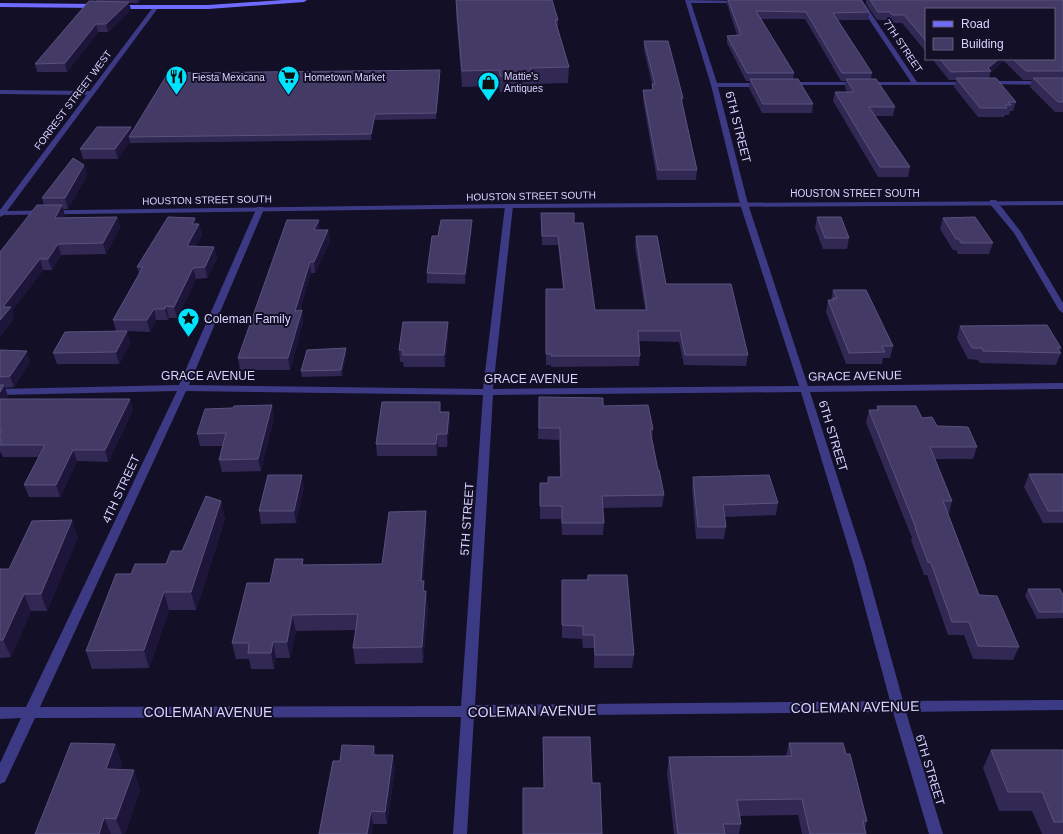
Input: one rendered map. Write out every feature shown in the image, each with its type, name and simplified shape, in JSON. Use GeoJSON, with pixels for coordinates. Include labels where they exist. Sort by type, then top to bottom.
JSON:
{"type":"FeatureCollection","features":[{"type":"Feature","properties":{"kind":"main road","name":"FORREST STREET WEST"},"geometry":{"type":"LineString","coordinates":[[156,7],[162,0]]}},
{"type":"Feature","properties":{"kind":"main road"},"geometry":{"type":"LineString","coordinates":[[0,5],[156,7],[233,6],[304,0]]}},
{"type":"Feature","properties":{"kind":"street"},"geometry":{"type":"LineString","coordinates":[[852,0],[867,0]]}},
{"type":"Feature","properties":{"kind":"street","name":"7TH STREET"},"geometry":{"type":"LineString","coordinates":[[859,0],[914,84]]}},
{"type":"Feature","properties":{"kind":"street"},"geometry":{"type":"LineString","coordinates":[[688,1],[743,1]]}},
{"type":"Feature","properties":{"kind":"street","name":"6TH STREET"},"geometry":{"type":"LineString","coordinates":[[688,1],[714,85],[744,204],[860,563],[898,707],[936,834]]}},
{"type":"Feature","properties":{"kind":"street","name":"FORREST STREET WEST"},"geometry":{"type":"LineString","coordinates":[[0,213],[156,7]]}},
{"type":"Feature","properties":{"kind":"street"},"geometry":{"type":"LineString","coordinates":[[783,84],[1063,83]]}},
{"type":"Feature","properties":{"kind":"street"},"geometry":{"type":"LineString","coordinates":[[714,85],[768,85]]}},
{"type":"Feature","properties":{"kind":"street"},"geometry":{"type":"LineString","coordinates":[[0,92],[90,93]]}},
{"type":"Feature","properties":{"kind":"street"},"geometry":{"type":"LineString","coordinates":[[993,202],[1017,232],[1063,310]]}},
{"type":"Feature","properties":{"kind":"street","name":"HOUSTON STREET SOUTH"},"geometry":{"type":"LineString","coordinates":[[0,213],[509,206],[1063,202]]}},
{"type":"Feature","properties":{"kind":"street","name":"5TH STREET"},"geometry":{"type":"LineString","coordinates":[[460,834],[488,392],[509,206]]}},
{"type":"Feature","properties":{"kind":"street","name":"4TH STREET"},"geometry":{"type":"LineString","coordinates":[[0,778],[29,713],[183,388],[260,209]]}},
{"type":"Feature","properties":{"kind":"street","name":"GRACE AVENUE"},"geometry":{"type":"LineString","coordinates":[[0,392],[183,388],[488,392],[805,390],[1063,386]]}},
{"type":"Feature","properties":{"kind":"street","name":"COLEMAN AVENUE"},"geometry":{"type":"LineString","coordinates":[[0,713],[468,711],[1063,705]]}},
{"type":"Feature","properties":{"kind":"building"},"geometry":{"type":"Polygon","coordinates":[[[456,0],[552,0],[558,20],[555,20],[569,67],[530,68],[532,75],[500,76],[499,70],[462,71],[456,0]]]}},
{"type":"Feature","properties":{"kind":"building"},"geometry":{"type":"Polygon","coordinates":[[[728,0],[861,0],[869,12],[833,13],[872,73],[842,73],[806,12],[756,11],[794,73],[747,73],[727,36],[741,35],[728,0]]]}},
{"type":"Feature","properties":{"kind":"building"},"geometry":{"type":"Polygon","coordinates":[[[870,0],[1063,0],[1063,71],[1026,71],[1014,60],[1055,60],[1055,8],[925,8],[925,40],[904,15],[892,15],[890,12],[878,12],[870,0]]]}},
{"type":"Feature","properties":{"kind":"building"},"geometry":{"type":"Polygon","coordinates":[[[89,1],[129,2],[106,24],[96,24],[65,63],[35,64],[89,1]]]}},
{"type":"Feature","properties":{"kind":"building"},"geometry":{"type":"Polygon","coordinates":[[[644,41],[668,41],[683,98],[681,98],[697,170],[658,170],[643,90],[653,90],[652,84],[655,84],[644,41]]]}},
{"type":"Feature","properties":{"kind":"building"},"geometry":{"type":"Polygon","coordinates":[[[941,60],[998,60],[988,68],[991,71],[951,72],[941,60]]]}},
{"type":"Feature","properties":{"kind":"building","name":"Hometown Market"},"geometry":{"type":"Polygon","coordinates":[[[440,70],[436,113],[375,114],[371,134],[129,137],[168,73],[440,70]]]}},
{"type":"Feature","properties":{"kind":"building"},"geometry":{"type":"Polygon","coordinates":[[[956,78],[996,78],[1016,102],[1008,102],[1011,105],[1005,105],[1007,108],[980,108],[956,78]]]}},
{"type":"Feature","properties":{"kind":"building"},"geometry":{"type":"Polygon","coordinates":[[[1033,78],[1063,78],[1063,102],[1058,102],[1033,78]]]}},
{"type":"Feature","properties":{"kind":"building"},"geometry":{"type":"Polygon","coordinates":[[[750,79],[798,79],[813,104],[763,104],[750,79]]]}},
{"type":"Feature","properties":{"kind":"building"},"geometry":{"type":"Polygon","coordinates":[[[846,79],[876,79],[895,107],[869,107],[910,167],[880,167],[835,92],[854,92],[846,79]]]}},
{"type":"Feature","properties":{"kind":"building"},"geometry":{"type":"Polygon","coordinates":[[[97,127],[131,127],[115,149],[80,149],[97,127]]]}},
{"type":"Feature","properties":{"kind":"building"},"geometry":{"type":"Polygon","coordinates":[[[73,158],[84,165],[65,198],[42,198],[73,158]]]}},
{"type":"Feature","properties":{"kind":"building"},"geometry":{"type":"Polygon","coordinates":[[[37,205],[62,205],[55,218],[117,217],[103,243],[58,244],[48,259],[40,259],[3,307],[11,307],[0,320],[0,252],[37,205]]]}},
{"type":"Feature","properties":{"kind":"building"},"geometry":{"type":"Polygon","coordinates":[[[541,213],[574,213],[574,223],[583,223],[595,310],[647,310],[636,236],[657,236],[666,284],[731,284],[748,355],[685,355],[680,331],[638,331],[640,356],[551,356],[552,354],[546,354],[546,289],[564,289],[558,236],[542,236],[541,213]]]}},
{"type":"Feature","properties":{"kind":"building"},"geometry":{"type":"Polygon","coordinates":[[[168,217],[195,218],[192,224],[199,224],[187,246],[214,247],[205,267],[193,268],[174,307],[166,306],[165,309],[154,309],[147,320],[113,320],[143,267],[137,267],[168,217]]]}},
{"type":"Feature","properties":{"kind":"building"},"geometry":{"type":"Polygon","coordinates":[[[817,217],[841,217],[849,238],[825,238],[817,217]]]}},
{"type":"Feature","properties":{"kind":"building"},"geometry":{"type":"Polygon","coordinates":[[[975,217],[993,243],[961,243],[959,239],[956,239],[943,218],[975,217]]]}},
{"type":"Feature","properties":{"kind":"building"},"geometry":{"type":"Polygon","coordinates":[[[287,220],[319,220],[314,230],[328,230],[314,262],[310,262],[295,311],[302,310],[288,358],[238,358],[287,220]]]}},
{"type":"Feature","properties":{"kind":"building"},"geometry":{"type":"Polygon","coordinates":[[[441,220],[472,220],[465,274],[427,273],[432,236],[438,236],[441,220]]]}},
{"type":"Feature","properties":{"kind":"building"},"geometry":{"type":"Polygon","coordinates":[[[833,290],[866,290],[893,346],[882,346],[885,352],[849,353],[828,300],[834,300],[833,298],[837,298],[833,290]]]}},
{"type":"Feature","properties":{"kind":"building"},"geometry":{"type":"Polygon","coordinates":[[[403,322],[448,322],[444,355],[403,355],[403,350],[399,350],[403,322]]]}},
{"type":"Feature","properties":{"kind":"building"},"geometry":{"type":"Polygon","coordinates":[[[1047,325],[1061,348],[1057,348],[1061,353],[983,351],[982,348],[972,348],[960,326],[1047,325]]]}},
{"type":"Feature","properties":{"kind":"building"},"geometry":{"type":"Polygon","coordinates":[[[127,331],[116,352],[53,353],[65,332],[127,331]]]}},
{"type":"Feature","properties":{"kind":"building"},"geometry":{"type":"Polygon","coordinates":[[[346,348],[341,370],[301,371],[307,350],[346,348]]]}},
{"type":"Feature","properties":{"kind":"building"},"geometry":{"type":"Polygon","coordinates":[[[0,350],[27,351],[10,376],[0,377],[0,350]]]}},
{"type":"Feature","properties":{"kind":"building"},"geometry":{"type":"Polygon","coordinates":[[[0,385],[4,385],[0,392],[0,385]]]}},
{"type":"Feature","properties":{"kind":"building"},"geometry":{"type":"Polygon","coordinates":[[[539,397],[603,398],[603,406],[648,405],[653,429],[650,430],[664,495],[602,496],[604,523],[562,523],[562,506],[540,506],[540,483],[548,483],[548,477],[561,477],[560,428],[539,428],[539,397]]]}},
{"type":"Feature","properties":{"kind":"building"},"geometry":{"type":"Polygon","coordinates":[[[0,399],[130,399],[105,450],[73,450],[56,485],[24,485],[45,445],[0,445],[2,440],[0,440],[0,433],[2,430],[0,430],[0,399]]]}},
{"type":"Feature","properties":{"kind":"building"},"geometry":{"type":"Polygon","coordinates":[[[382,402],[440,402],[440,412],[449,412],[447,434],[437,434],[436,444],[376,444],[382,402]]]}},
{"type":"Feature","properties":{"kind":"building"},"geometry":{"type":"Polygon","coordinates":[[[272,405],[258,459],[219,460],[226,433],[197,434],[205,409],[233,408],[234,406],[272,405]]]}},
{"type":"Feature","properties":{"kind":"building"},"geometry":{"type":"Polygon","coordinates":[[[877,406],[916,406],[922,418],[932,417],[937,426],[968,427],[977,447],[930,447],[952,501],[943,501],[979,595],[997,596],[1019,647],[978,646],[969,622],[952,622],[931,563],[928,562],[870,413],[869,410],[879,410],[877,406]]]}},
{"type":"Feature","properties":{"kind":"building"},"geometry":{"type":"Polygon","coordinates":[[[1029,474],[1063,474],[1063,511],[1048,511],[1029,474]]]}},
{"type":"Feature","properties":{"kind":"building"},"geometry":{"type":"Polygon","coordinates":[[[268,475],[302,475],[294,511],[259,511],[268,475]]]}},
{"type":"Feature","properties":{"kind":"building"},"geometry":{"type":"Polygon","coordinates":[[[769,475],[778,503],[723,505],[726,527],[698,527],[693,477],[769,475]]]}},
{"type":"Feature","properties":{"kind":"building"},"geometry":{"type":"Polygon","coordinates":[[[206,496],[221,501],[191,592],[164,592],[144,650],[86,651],[116,574],[131,574],[135,564],[166,564],[171,551],[182,551],[206,496]]]}},
{"type":"Feature","properties":{"kind":"building"},"geometry":{"type":"Polygon","coordinates":[[[426,511],[421,581],[424,581],[423,591],[426,591],[422,647],[353,648],[358,614],[292,615],[287,642],[273,642],[271,653],[248,653],[249,643],[232,643],[247,583],[270,583],[275,559],[303,559],[302,565],[382,564],[389,512],[426,511]]]}},
{"type":"Feature","properties":{"kind":"building"},"geometry":{"type":"Polygon","coordinates":[[[72,520],[41,594],[24,594],[3,640],[0,640],[0,569],[9,569],[32,521],[72,520]]]}},
{"type":"Feature","properties":{"kind":"building"},"geometry":{"type":"Polygon","coordinates":[[[588,575],[627,575],[634,655],[595,655],[594,635],[583,635],[583,626],[562,625],[562,580],[588,580],[588,575]]]}},
{"type":"Feature","properties":{"kind":"building"},"geometry":{"type":"Polygon","coordinates":[[[1028,589],[1060,589],[1063,595],[1063,612],[1039,612],[1028,589]]]}},
{"type":"Feature","properties":{"kind":"building"},"geometry":{"type":"Polygon","coordinates":[[[543,737],[590,737],[592,783],[600,783],[602,834],[523,834],[523,788],[544,788],[543,737]]]}},
{"type":"Feature","properties":{"kind":"building"},"geometry":{"type":"Polygon","coordinates":[[[71,743],[115,744],[106,769],[134,770],[116,819],[104,818],[99,834],[35,834],[71,743]]]}},
{"type":"Feature","properties":{"kind":"building"},"geometry":{"type":"Polygon","coordinates":[[[789,743],[843,743],[846,754],[850,754],[867,821],[863,821],[866,834],[810,834],[802,799],[737,800],[741,824],[723,824],[725,834],[678,834],[669,757],[792,756],[789,743]]]}},
{"type":"Feature","properties":{"kind":"building"},"geometry":{"type":"Polygon","coordinates":[[[342,745],[374,746],[373,755],[393,755],[385,812],[371,811],[367,834],[319,834],[333,761],[340,761],[342,745]]]}},
{"type":"Feature","properties":{"kind":"building"},"geometry":{"type":"Polygon","coordinates":[[[991,750],[1063,750],[1063,822],[1054,822],[1042,792],[1008,792],[991,750]]]}},
{"type":"Feature","properties":{"kind":"place","name":"Fiesta Mexicana"},"geometry":{"type":"Point","coordinates":[177,96]}},
{"type":"Feature","properties":{"kind":"place","name":"Hometown Market"},"geometry":{"type":"Point","coordinates":[288,96]}},
{"type":"Feature","properties":{"kind":"place","name":"Mattie's Antiques"},"geometry":{"type":"Point","coordinates":[488,102]}},
{"type":"Feature","properties":{"kind":"place","name":"Coleman Family"},"geometry":{"type":"Point","coordinates":[188,338]}}]}
